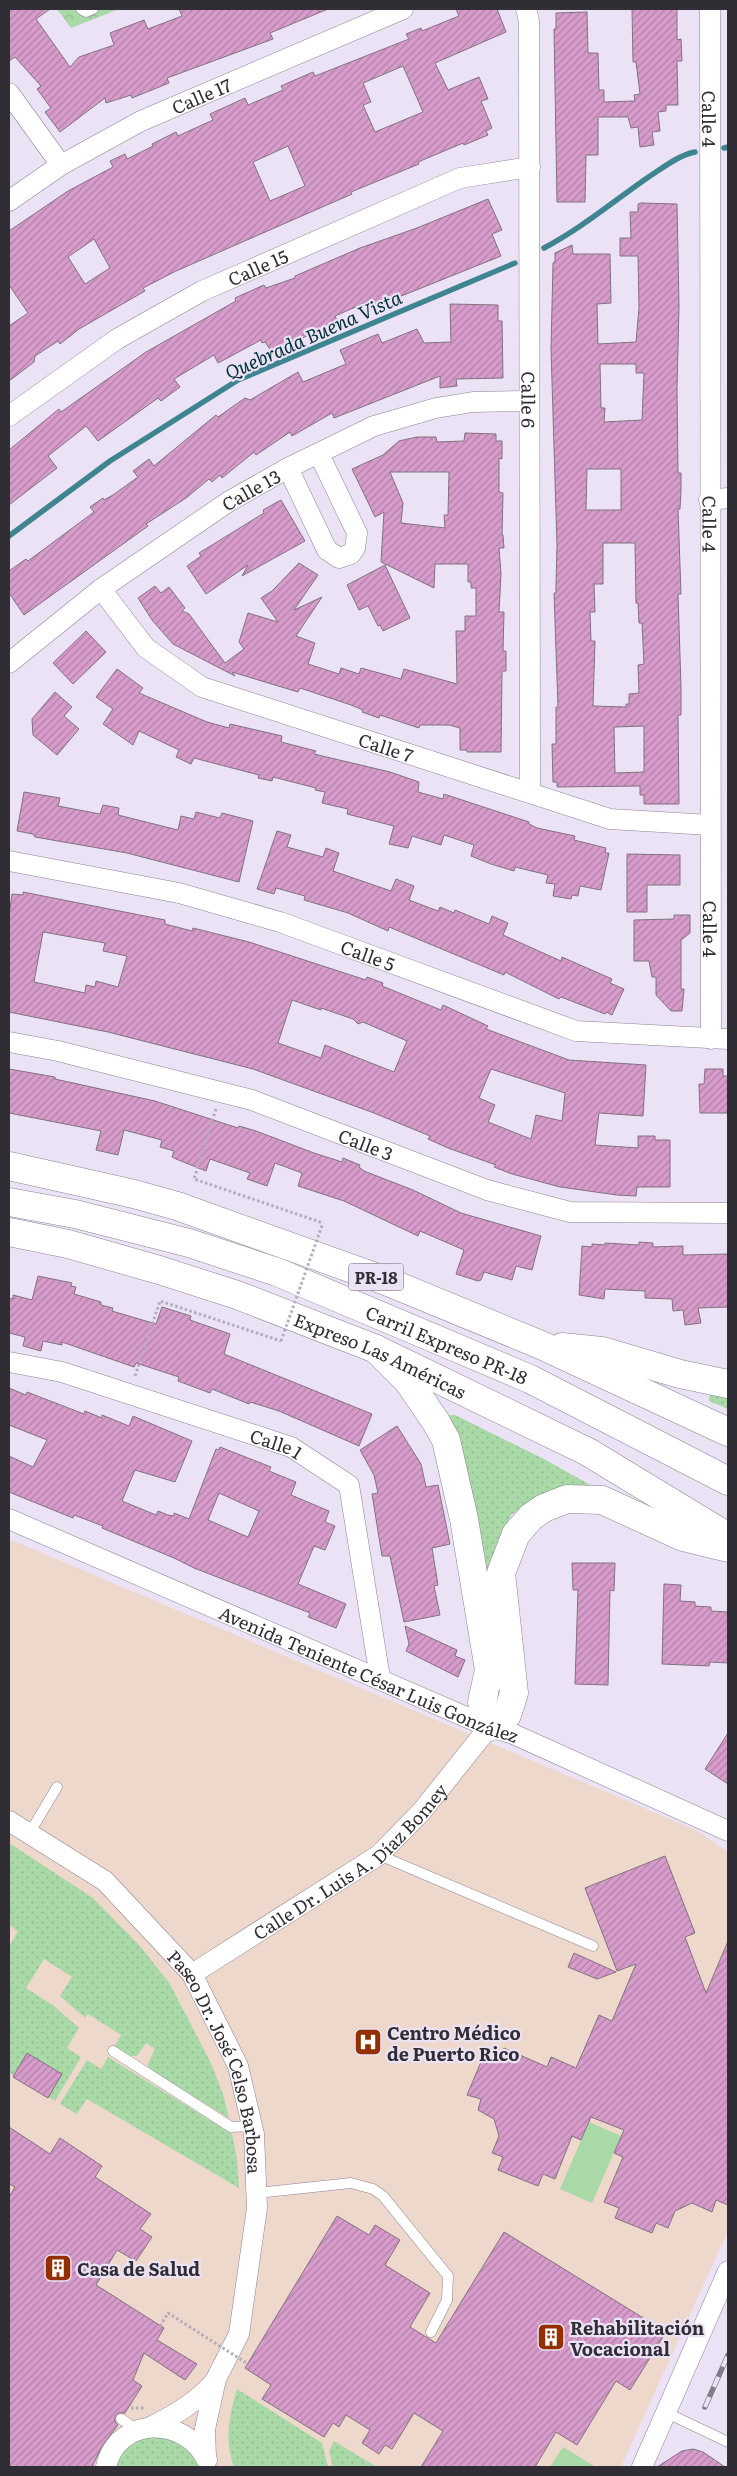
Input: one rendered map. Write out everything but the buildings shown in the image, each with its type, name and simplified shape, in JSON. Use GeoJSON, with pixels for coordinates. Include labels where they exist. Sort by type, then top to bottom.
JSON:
{"type":"FeatureCollection","features":[{"type":"Feature","properties":{"kind":"highway","name":"PR-18"},"geometry":{"type":"LineString","coordinates":[[9,1166],[134,1194],[177,1206],[386,1281],[541,1345],[728,1432]]}},
{"type":"Feature","properties":{"kind":"highway","name":"Carril Expreso PR-18"},"geometry":{"type":"LineString","coordinates":[[9,1202],[76,1214],[180,1240],[277,1272],[530,1379],[728,1481]]}},
{"type":"Feature","properties":{"kind":"highway","name":"Expreso Las Américas"},"geometry":{"type":"LineString","coordinates":[[9,1232],[68,1244],[159,1270],[237,1295],[376,1348],[588,1452],[728,1537]]}},
{"type":"Feature","properties":{"kind":"highway"},"geometry":{"type":"LineString","coordinates":[[541,1345],[602,1351],[680,1374],[728,1384]]}},
{"type":"Feature","properties":{"kind":"highway"},"geometry":{"type":"LineString","coordinates":[[376,1348],[408,1381],[446,1440],[464,1519],[489,1670],[482,1702],[488,1727],[507,1715],[514,1693],[501,1573],[516,1534],[531,1517],[544,1508],[567,1499],[602,1500],[683,1537],[728,1548]]}},
{"type":"Feature","properties":{"kind":"street","name":"Calle 17"},"geometry":{"type":"LineString","coordinates":[[9,201],[61,165],[141,120],[403,9]]}},
{"type":"Feature","properties":{"kind":"street","name":"Calle 6"},"geometry":{"type":"LineString","coordinates":[[526,9],[529,21],[530,167],[530,792]]}},
{"type":"Feature","properties":{"kind":"street","name":"Calle 4"},"geometry":{"type":"LineString","coordinates":[[710,9],[719,499],[710,824],[720,1039]]}},
{"type":"Feature","properties":{"kind":"street"},"geometry":{"type":"LineString","coordinates":[[9,93],[61,165]]}},
{"type":"Feature","properties":{"kind":"street","name":"Calle 15"},"geometry":{"type":"LineString","coordinates":[[9,416],[117,339],[202,291],[460,178],[530,167]]}},
{"type":"Feature","properties":{"kind":"street","name":"Calle 13"},"geometry":{"type":"LineString","coordinates":[[9,663],[101,589],[228,502],[288,468],[374,426],[436,408],[473,402],[530,401]]}},
{"type":"Feature","properties":{"kind":"street"},"geometry":{"type":"LineString","coordinates":[[288,468],[327,550],[339,558],[351,554],[355,548],[357,533],[319,454]]}},
{"type":"Feature","properties":{"kind":"street","name":"Calle 7"},"geometry":{"type":"LineString","coordinates":[[101,589],[146,648],[202,687],[610,819],[710,824]]}},
{"type":"Feature","properties":{"kind":"street","name":"Calle 5"},"geometry":{"type":"LineString","coordinates":[[9,861],[179,893],[280,922],[576,1031],[720,1039]]}},
{"type":"Feature","properties":{"kind":"street","name":"Calle 3"},"geometry":{"type":"LineString","coordinates":[[9,1042],[58,1051],[252,1100],[488,1190],[570,1212],[728,1213]]}},
{"type":"Feature","properties":{"kind":"street","name":"Calle 1"},"geometry":{"type":"LineString","coordinates":[[9,1362],[62,1372],[291,1447],[349,1484],[380,1678]]}},
{"type":"Feature","properties":{"kind":"street","name":"Avenida Teniente César Luis González"},"geometry":{"type":"LineString","coordinates":[[9,1519],[380,1678],[488,1727],[511,1733],[728,1831]]}},
{"type":"Feature","properties":{"kind":"street","name":"Calle Dr. Luis A. Díaz Bomey"},"geometry":{"type":"LineString","coordinates":[[192,1974],[379,1855],[422,1811],[488,1727]]}},
{"type":"Feature","properties":{"kind":"street","name":"Paseo Dr. José Celso Barbosa"},"geometry":{"type":"LineString","coordinates":[[9,1821],[105,1881],[192,1974],[238,2066],[252,2126],[257,2208],[239,2334],[216,2379],[201,2396],[172,2416],[139,2421],[119,2443],[106,2467]]}},
{"type":"Feature","properties":{"kind":"street"},"geometry":{"type":"LineString","coordinates":[[642,2467],[728,2272]]}},
{"type":"Feature","properties":{"kind":"street","name":"Paseo Dr. José Celso Barbosa"},"geometry":{"type":"LineString","coordinates":[[207,2462],[205,2429],[216,2379]]}},
{"type":"Feature","properties":{"kind":"street"},"geometry":{"type":"LineString","coordinates":[[139,2421],[172,2428],[183,2433],[192,2440],[207,2462]]}},
{"type":"Feature","properties":{"kind":"lane"},"geometry":{"type":"LineString","coordinates":[[81,9],[86,12],[93,9]]}},
{"type":"Feature","properties":{"kind":"lane"},"geometry":{"type":"LineString","coordinates":[[29,1834],[57,1788]]}},
{"type":"Feature","properties":{"kind":"lane"},"geometry":{"type":"LineString","coordinates":[[379,1855],[593,1946]]}},
{"type":"Feature","properties":{"kind":"lane"},"geometry":{"type":"LineString","coordinates":[[113,2051],[231,2127],[252,2126]]}},
{"type":"Feature","properties":{"kind":"lane"},"geometry":{"type":"LineString","coordinates":[[256,2193],[351,2183],[373,2189],[383,2196],[443,2267],[448,2276],[447,2300],[431,2332]]}},
{"type":"Feature","properties":{"kind":"lane"},"geometry":{"type":"LineString","coordinates":[[667,2413],[728,2442]]}},
{"type":"Feature","properties":{"kind":"path"},"geometry":{"type":"LineString","coordinates":[[130,1394],[160,1301],[281,1341],[323,1223],[194,1179],[221,1092]]}},
{"type":"Feature","properties":{"kind":"path"},"geometry":{"type":"LineString","coordinates":[[160,2326],[168,2313],[248,2364]]}},
{"type":"Feature","properties":{"kind":"path"},"geometry":{"type":"LineString","coordinates":[[215,2349],[218,2341]]}},
{"type":"Feature","properties":{"kind":"path"},"geometry":{"type":"LineString","coordinates":[[128,2408],[139,2421]]}},
{"type":"Feature","properties":{"kind":"shaded area","name":"Centro Médico de Puerto Rico"},"geometry":{"type":"Polygon","coordinates":[[[9,1539],[696,1830],[728,1852],[728,2231],[621,2467],[9,2467],[9,1539]]]}},
{"type":"Feature","properties":{"kind":"green space"},"geometry":{"type":"Polygon","coordinates":[[[57,9],[119,9],[71,28],[57,9]]]}},
{"type":"Feature","properties":{"kind":"green space"},"geometry":{"type":"Polygon","coordinates":[[[728,1390],[728,1409],[709,1401],[710,1391],[728,1390]]]}},
{"type":"Feature","properties":{"kind":"green space"},"geometry":{"type":"Polygon","coordinates":[[[450,1415],[455,1415],[542,1458],[598,1489],[538,1497],[511,1515],[496,1548],[489,1582],[485,1587],[448,1418],[450,1415]]]}},
{"type":"Feature","properties":{"kind":"green space"},"geometry":{"type":"Polygon","coordinates":[[[9,1843],[93,1898],[140,1946],[170,1984],[211,2063],[223,2094],[229,2118],[150,2070],[148,2064],[155,2049],[146,2043],[137,2056],[129,2056],[114,2047],[121,2035],[88,2014],[85,2018],[60,1996],[72,1977],[44,1959],[26,1988],[54,2006],[79,2028],[67,2048],[81,2057],[55,2101],[9,2073],[9,1947],[18,1931],[9,1925],[9,1843]]]}},
{"type":"Feature","properties":{"kind":"green space"},"geometry":{"type":"Polygon","coordinates":[[[108,2057],[232,2134],[237,2159],[239,2188],[87,2099],[77,2114],[60,2104],[87,2060],[101,2069],[108,2057]]]}},
{"type":"Feature","properties":{"kind":"green space"},"geometry":{"type":"Polygon","coordinates":[[[589,2122],[621,2136],[592,2203],[560,2189],[589,2122]]]}},
{"type":"Feature","properties":{"kind":"green space"},"geometry":{"type":"Polygon","coordinates":[[[237,2389],[322,2443],[328,2467],[234,2467],[228,2437],[237,2389]]]}},
{"type":"Feature","properties":{"kind":"green space"},"geometry":{"type":"Polygon","coordinates":[[[148,2435],[176,2439],[196,2458],[199,2467],[114,2467],[124,2449],[148,2435]]]}},
{"type":"Feature","properties":{"kind":"green space"},"geometry":{"type":"Polygon","coordinates":[[[334,2441],[377,2467],[333,2467],[329,2451],[334,2441]]]}},
{"type":"Feature","properties":{"kind":"green space"},"geometry":{"type":"Polygon","coordinates":[[[563,2447],[596,2467],[550,2467],[563,2447]]]}},
{"type":"Feature","properties":{"kind":"waterway","name":"Quebrada Buena Vista"},"geometry":{"type":"LineString","coordinates":[[724,148],[728,147]]}},
{"type":"Feature","properties":{"kind":"waterway","name":"Quebrada Buena Vista"},"geometry":{"type":"LineString","coordinates":[[544,248],[585,223],[666,165],[695,152]]}},
{"type":"Feature","properties":{"kind":"waterway","name":"Quebrada Buena Vista"},"geometry":{"type":"LineString","coordinates":[[9,536],[110,461],[238,380],[515,263]]}},
{"type":"Feature","properties":{"kind":"railway"},"geometry":{"type":"LineString","coordinates":[[705,2407],[728,2355]]}},
{"type":"Feature","properties":{"kind":"place","name":"Centro Médico de Puerto Rico"},"geometry":{"type":"Point","coordinates":[368,2042]}},
{"type":"Feature","properties":{"kind":"place","name":"Casa de Salud"},"geometry":{"type":"Point","coordinates":[58,2268]}},
{"type":"Feature","properties":{"kind":"place","name":"Rehabilitación Vocacional"},"geometry":{"type":"Point","coordinates":[551,2337]}}]}
